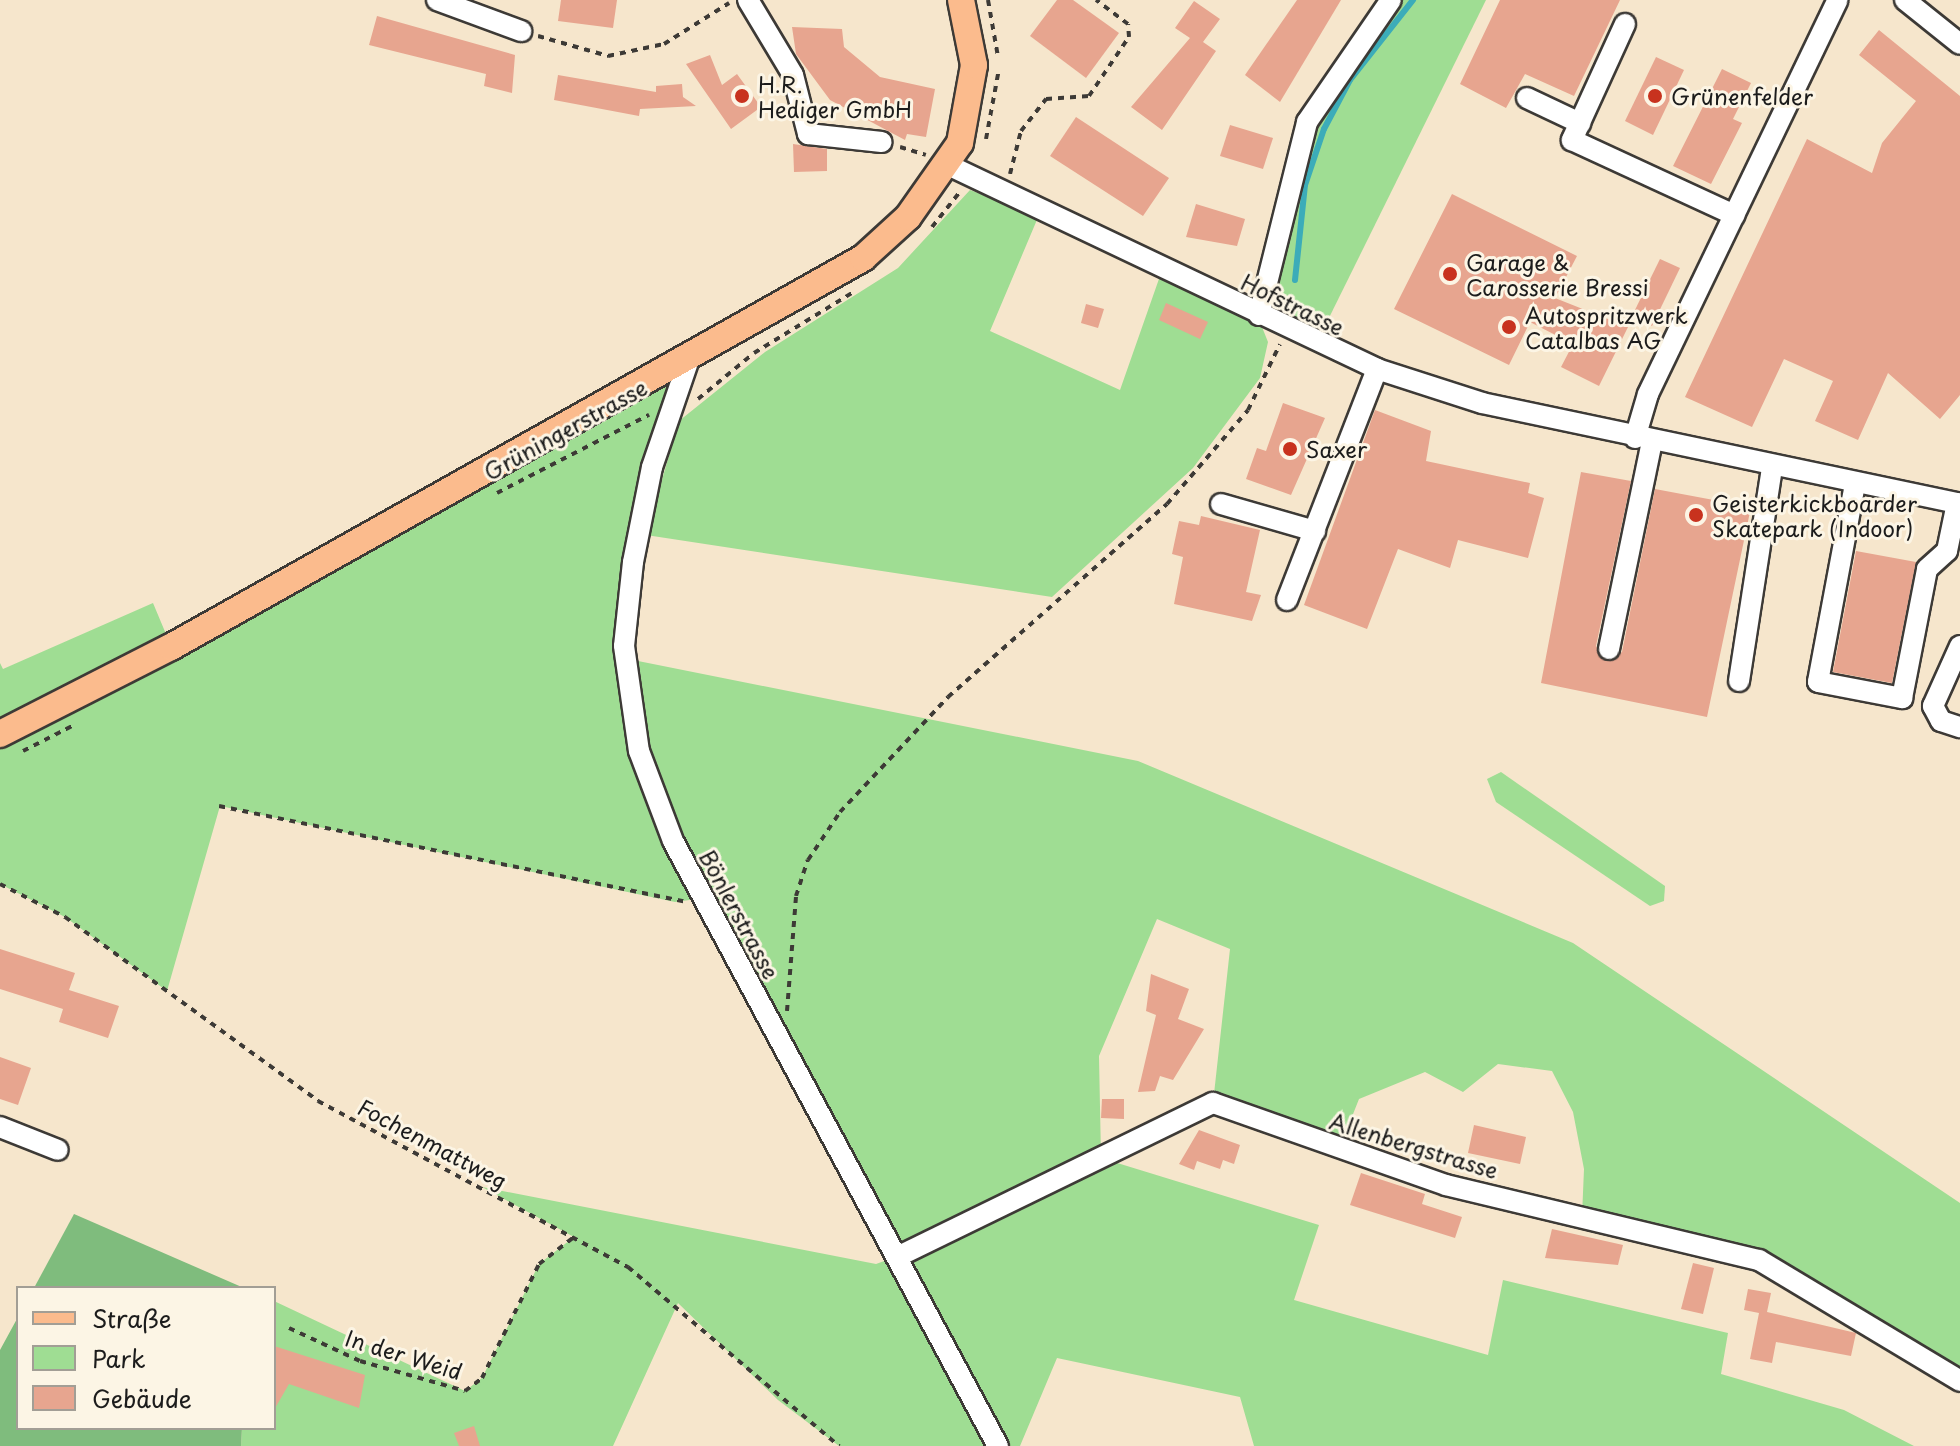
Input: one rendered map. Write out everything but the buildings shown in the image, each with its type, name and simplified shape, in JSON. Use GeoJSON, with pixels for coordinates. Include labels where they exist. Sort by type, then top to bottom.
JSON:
{"type":"FeatureCollection","features":[{"type":"Feature","properties":{"kind":"main road","name":"Grüningerstrasse"},"geometry":{"type":"LineString","coordinates":[[0,734],[688,362],[863,258],[908,217],[948,165],[974,93],[961,0]]}},
{"type":"Feature","properties":{"kind":"street"},"geometry":{"type":"LineString","coordinates":[[437,0],[521,31]]}},
{"type":"Feature","properties":{"kind":"street"},"geometry":{"type":"LineString","coordinates":[[748,0],[793,75],[808,134],[882,142]]}},
{"type":"Feature","properties":{"kind":"street"},"geometry":{"type":"LineString","coordinates":[[1259,315],[1307,122],[1391,0]]}},
{"type":"Feature","properties":{"kind":"street"},"geometry":{"type":"LineString","coordinates":[[1609,649],[1648,394],[1838,0]]}},
{"type":"Feature","properties":{"kind":"street"},"geometry":{"type":"LineString","coordinates":[[1905,0],[1960,44]]}},
{"type":"Feature","properties":{"kind":"street"},"geometry":{"type":"LineString","coordinates":[[1625,24],[1572,140],[1734,215]]}},
{"type":"Feature","properties":{"kind":"street"},"geometry":{"type":"LineString","coordinates":[[1527,98],[1580,123]]}},
{"type":"Feature","properties":{"kind":"street","name":"Hofstrasse"},"geometry":{"type":"LineString","coordinates":[[948,165],[1259,315],[1286,331],[1377,369],[1482,403],[1643,440],[1958,504]]}},
{"type":"Feature","properties":{"kind":"street","name":"Bönlerstrasse"},"geometry":{"type":"LineString","coordinates":[[688,362],[640,513],[624,646],[639,751],[704,898],[901,1255],[998,1446]]}},
{"type":"Feature","properties":{"kind":"street"},"geometry":{"type":"LineString","coordinates":[[1287,600],[1377,369]]}},
{"type":"Feature","properties":{"kind":"street"},"geometry":{"type":"LineString","coordinates":[[1739,681],[1772,467]]}},
{"type":"Feature","properties":{"kind":"street"},"geometry":{"type":"LineString","coordinates":[[1855,484],[1818,682],[1902,698],[1927,569],[1947,551],[1958,504]]}},
{"type":"Feature","properties":{"kind":"street"},"geometry":{"type":"LineString","coordinates":[[1221,504],[1315,531]]}},
{"type":"Feature","properties":{"kind":"street"},"geometry":{"type":"LineString","coordinates":[[1960,646],[1933,706],[1941,721],[1960,727]]}},
{"type":"Feature","properties":{"kind":"street","name":"Allenbergstrasse"},"geometry":{"type":"LineString","coordinates":[[901,1255],[1213,1103],[1446,1185],[1759,1260],[1960,1381]]}},
{"type":"Feature","properties":{"kind":"street"},"geometry":{"type":"LineString","coordinates":[[0,1127],[58,1150]]}},
{"type":"Feature","properties":{"kind":"path"},"geometry":{"type":"LineString","coordinates":[[521,31],[608,56],[664,44],[734,0]]}},
{"type":"Feature","properties":{"kind":"path"},"geometry":{"type":"LineString","coordinates":[[1004,192],[1021,131],[1046,99],[1089,96],[1129,37],[1128,24],[1096,0]]}},
{"type":"Feature","properties":{"kind":"path"},"geometry":{"type":"LineString","coordinates":[[882,142],[948,165]]}},
{"type":"Feature","properties":{"kind":"path"},"geometry":{"type":"LineString","coordinates":[[785,1048],[796,896],[823,835],[948,697],[1112,556],[1205,463],[1260,390],[1286,331]]}},
{"type":"Feature","properties":{"kind":"path"},"geometry":{"type":"LineString","coordinates":[[219,806],[675,902],[704,898]]}},
{"type":"Feature","properties":{"kind":"path","name":"Fochenmattweg"},"geometry":{"type":"LineString","coordinates":[[0,884],[65,917],[318,1101],[574,1237],[678,1302],[778,1400],[839,1446]]}},
{"type":"Feature","properties":{"kind":"path","name":"In der Weid"},"geometry":{"type":"LineString","coordinates":[[289,1328],[360,1361],[465,1391],[482,1378],[539,1264],[574,1237]]}},
{"type":"Feature","properties":{"kind":"green space"},"geometry":{"type":"Polygon","coordinates":[[[1397,0],[1486,0],[1321,334],[1281,313],[1273,292],[1305,142],[1397,0]]]}},
{"type":"Feature","properties":{"kind":"green space"},"geometry":{"type":"Polygon","coordinates":[[[970,190],[1039,215],[990,331],[1120,390],[1160,276],[1262,327],[1268,342],[1260,378],[1193,468],[1052,597],[646,535],[679,421],[765,352],[898,268],[970,190]]]}},
{"type":"Feature","properties":{"kind":"green space"},"geometry":{"type":"Polygon","coordinates":[[[688,362],[652,467],[633,660],[1138,761],[1573,943],[1960,1203],[1960,1381],[1759,1260],[1582,1216],[1584,1169],[1573,1112],[1552,1071],[1498,1064],[1463,1092],[1425,1072],[1359,1099],[1340,1147],[1213,1103],[1230,949],[1157,919],[1099,1056],[1101,1158],[1319,1225],[1294,1300],[1488,1355],[1503,1280],[1728,1333],[1721,1374],[1844,1410],[1914,1446],[1254,1446],[1240,1397],[1057,1358],[1020,1446],[839,1446],[778,1400],[678,1303],[613,1446],[241,1446],[242,1430],[276,1430],[276,1302],[465,1391],[482,1378],[539,1264],[574,1237],[482,1187],[876,1264],[901,1255],[704,898],[675,902],[220,806],[167,991],[65,917],[0,884],[0,663],[3,669],[153,603],[171,646],[688,362]]]}},
{"type":"Feature","properties":{"kind":"green space"},"geometry":{"type":"Polygon","coordinates":[[[1501,772],[1665,886],[1664,901],[1650,906],[1496,802],[1487,779],[1501,772]]]}},
{"type":"Feature","properties":{"kind":"green space"},"geometry":{"type":"Polygon","coordinates":[[[74,1214],[239,1286],[35,1286],[74,1214]]]}},
{"type":"Feature","properties":{"kind":"green space"},"geometry":{"type":"Polygon","coordinates":[[[16,1321],[16,1430],[242,1430],[241,1446],[0,1446],[0,1350],[16,1321]]]}},
{"type":"Feature","properties":{"kind":"waterway"},"geometry":{"type":"LineString","coordinates":[[1295,280],[1305,185],[1324,129],[1350,80],[1413,0]]}},
{"type":"Feature","properties":{"kind":"place","name":"H.R. Hediger GmbH"},"geometry":{"type":"Point","coordinates":[742,96]}},
{"type":"Feature","properties":{"kind":"place","name":"Grünenfelder"},"geometry":{"type":"Point","coordinates":[1655,96]}},
{"type":"Feature","properties":{"kind":"place","name":"Garage & Carosserie Bressi"},"geometry":{"type":"Point","coordinates":[1450,274]}},
{"type":"Feature","properties":{"kind":"place","name":"Autospritzwerk Catalbas AG"},"geometry":{"type":"Point","coordinates":[1509,327]}},
{"type":"Feature","properties":{"kind":"place","name":"Saxer"},"geometry":{"type":"Point","coordinates":[1290,449]}},
{"type":"Feature","properties":{"kind":"place","name":"Geisterkickboarder Skatepark (Indoor)"},"geometry":{"type":"Point","coordinates":[1696,515]}}]}
